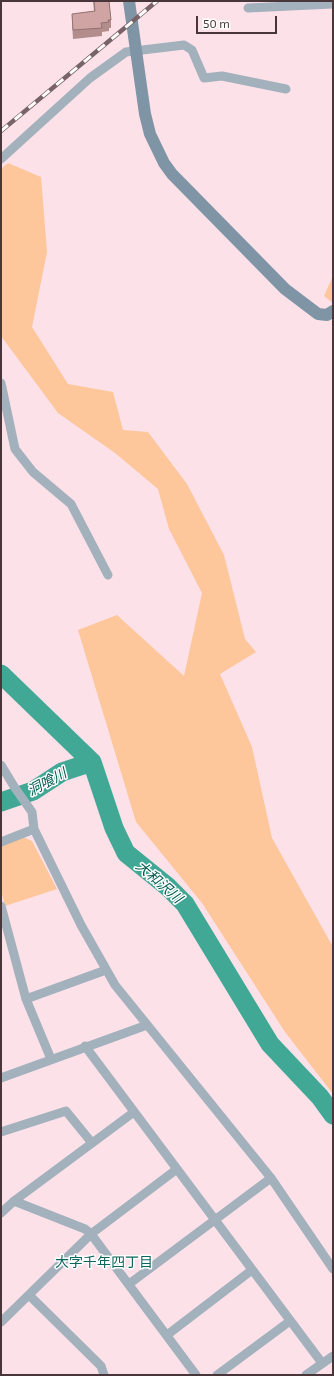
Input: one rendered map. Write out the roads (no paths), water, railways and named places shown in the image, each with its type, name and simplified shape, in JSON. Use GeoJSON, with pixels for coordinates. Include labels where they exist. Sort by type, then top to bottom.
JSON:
{"type":"FeatureCollection","features":[{"type":"Feature","properties":{"kind":"street"},"geometry":{"type":"LineString","coordinates":[[128,1],[145,114],[156,150],[172,174],[285,289],[318,314],[327,315],[333,311]]}},
{"type":"Feature","properties":{"kind":"street"},"geometry":{"type":"LineString","coordinates":[[248,8],[290,4],[332,4]]}},
{"type":"Feature","properties":{"kind":"street"},"geometry":{"type":"LineString","coordinates":[[1,159],[90,78],[126,52],[184,45],[192,50],[204,78],[222,76],[286,89]]}},
{"type":"Feature","properties":{"kind":"street"},"geometry":{"type":"LineString","coordinates":[[1,383],[15,449],[33,472],[71,504],[108,575]]}},
{"type":"Feature","properties":{"kind":"street"},"geometry":{"type":"LineString","coordinates":[[1,765],[32,812],[34,829],[81,925],[115,985],[271,1178],[333,1269]]}},
{"type":"Feature","properties":{"kind":"street"},"geometry":{"type":"LineString","coordinates":[[1,842],[34,829]]}},
{"type":"Feature","properties":{"kind":"street"},"geometry":{"type":"LineString","coordinates":[[1,906],[2,916],[26,999],[51,1059]]}},
{"type":"Feature","properties":{"kind":"street"},"geometry":{"type":"LineString","coordinates":[[26,999],[106,970]]}},
{"type":"Feature","properties":{"kind":"street"},"geometry":{"type":"LineString","coordinates":[[1,1078],[85,1046],[147,1025]]}},
{"type":"Feature","properties":{"kind":"street"},"geometry":{"type":"LineString","coordinates":[[85,1046],[322,1363]]}},
{"type":"Feature","properties":{"kind":"street"},"geometry":{"type":"LineString","coordinates":[[1,1132],[66,1111],[92,1144]]}},
{"type":"Feature","properties":{"kind":"street"},"geometry":{"type":"LineString","coordinates":[[1,1213],[14,1201],[134,1112]]}},
{"type":"Feature","properties":{"kind":"street"},"geometry":{"type":"LineString","coordinates":[[1,1322],[91,1234],[177,1169]]}},
{"type":"Feature","properties":{"kind":"street"},"geometry":{"type":"LineString","coordinates":[[129,1284],[271,1178]]}},
{"type":"Feature","properties":{"kind":"street"},"geometry":{"type":"LineString","coordinates":[[14,1201],[85,1229],[91,1234],[196,1375]]}},
{"type":"Feature","properties":{"kind":"street"},"geometry":{"type":"LineString","coordinates":[[167,1335],[252,1270]]}},
{"type":"Feature","properties":{"kind":"street"},"geometry":{"type":"LineString","coordinates":[[29,1295],[101,1366],[104,1375]]}},
{"type":"Feature","properties":{"kind":"street"},"geometry":{"type":"LineString","coordinates":[[217,1375],[290,1321]]}},
{"type":"Feature","properties":{"kind":"street"},"geometry":{"type":"LineString","coordinates":[[306,1375],[333,1356]]}},
{"type":"Feature","properties":{"kind":"waterway","name":"大和沢川"},"geometry":{"type":"LineString","coordinates":[[1,674],[92,762],[114,828],[126,853],[168,887],[185,904],[270,1044],[320,1097],[333,1115]]}},
{"type":"Feature","properties":{"kind":"waterway","name":"洞喰川"},"geometry":{"type":"LineString","coordinates":[[1,802],[33,791],[62,772],[92,762]]}},
{"type":"Feature","properties":{"kind":"railway"},"geometry":{"type":"LineString","coordinates":[[1,131],[157,1]]}},
{"type":"Feature","properties":{"kind":"district","name":"大字千年四丁目"},"geometry":{"type":"Point","coordinates":[104,1262]}}]}
